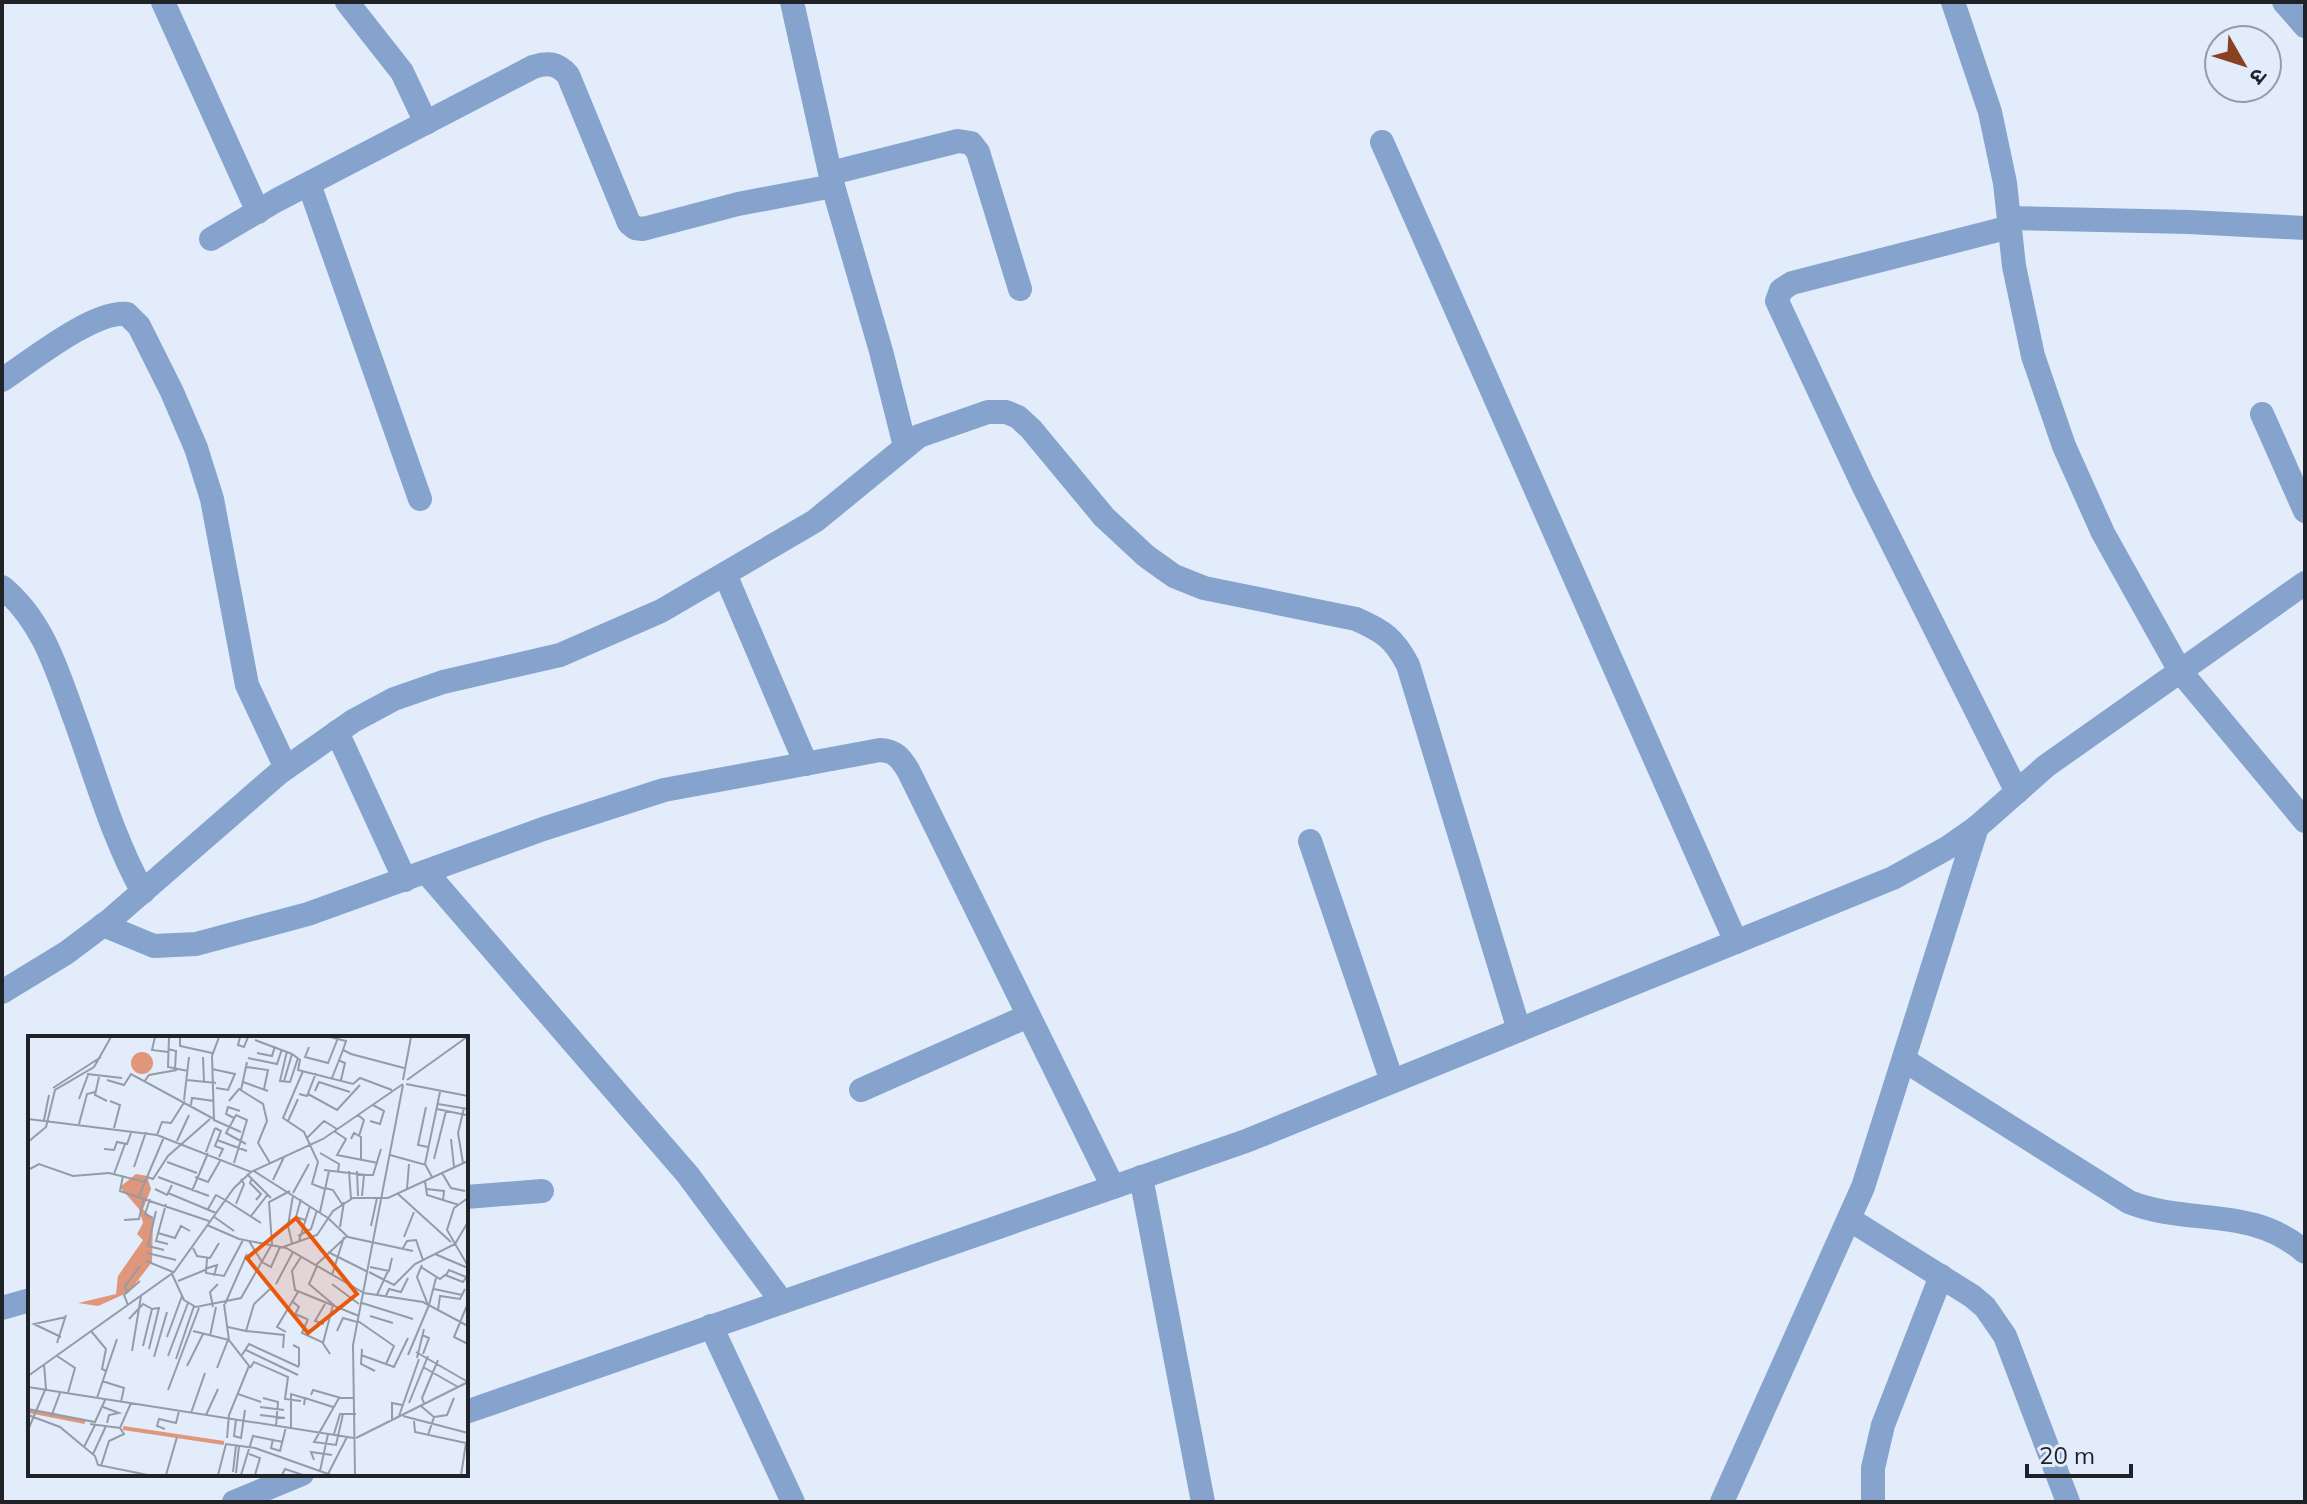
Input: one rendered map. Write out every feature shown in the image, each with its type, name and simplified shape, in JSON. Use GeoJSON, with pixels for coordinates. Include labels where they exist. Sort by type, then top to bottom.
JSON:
{"type":"FeatureCollection","features":[{"type":"Feature","properties":{"kind":"street"},"geometry":{"type":"LineString","coordinates":[[163,2],[258,212]]}},
{"type":"Feature","properties":{"kind":"street"},"geometry":{"type":"LineString","coordinates":[[347,2],[402,72],[426,123]]}},
{"type":"Feature","properties":{"kind":"street"},"geometry":{"type":"LineString","coordinates":[[792,2],[832,179],[905,446]]}},
{"type":"Feature","properties":{"kind":"street"},"geometry":{"type":"LineString","coordinates":[[1953,2],[1990,112],[2005,183],[2014,266],[2033,356],[2064,446],[2103,533],[2180,671],[2305,821]]}},
{"type":"Feature","properties":{"kind":"street"},"geometry":{"type":"LineString","coordinates":[[2284,2],[2305,26]]}},
{"type":"Feature","properties":{"kind":"street"},"geometry":{"type":"LineString","coordinates":[[211,239],[309,184],[545,63],[562,68],[573,84],[629,223],[635,228],[643,229],[832,179],[958,141],[971,143],[978,152],[1020,289]]}},
{"type":"Feature","properties":{"kind":"street"},"geometry":{"type":"LineString","coordinates":[[1382,142],[1736,942]]}},
{"type":"Feature","properties":{"kind":"street"},"geometry":{"type":"LineString","coordinates":[[309,184],[420,499]]}},
{"type":"Feature","properties":{"kind":"street"},"geometry":{"type":"LineString","coordinates":[[2017,792],[1863,485],[1777,301],[1781,290],[1792,283],[2010,223],[2189,222],[2305,228]]}},
{"type":"Feature","properties":{"kind":"street"},"geometry":{"type":"LineString","coordinates":[[2,380],[86,325],[108,315],[127,314],[139,326],[196,448],[212,499],[247,685],[286,768]]}},
{"type":"Feature","properties":{"kind":"street"},"geometry":{"type":"LineString","coordinates":[[2,992],[66,953],[103,925],[286,768],[337,732],[394,699],[443,682],[560,655],[609,636],[661,611],[815,521],[919,436],[988,412],[1006,412],[1018,417],[1031,429],[1104,517],[1146,556],[1174,576],[1204,588],[1356,619],[1380,630],[1397,645],[1408,665],[1519,1030]]}},
{"type":"Feature","properties":{"kind":"street"},"geometry":{"type":"LineString","coordinates":[[2262,414],[2305,511]]}},
{"type":"Feature","properties":{"kind":"street"},"geometry":{"type":"LineString","coordinates":[[725,574],[806,764]]}},
{"type":"Feature","properties":{"kind":"street"},"geometry":{"type":"LineString","coordinates":[[468,1411],[1246,1141],[1893,878],[1977,827],[2046,766],[2305,583]]}},
{"type":"Feature","properties":{"kind":"street"},"geometry":{"type":"LineString","coordinates":[[2,587],[29,613],[52,654],[115,830],[143,892]]}},
{"type":"Feature","properties":{"kind":"street"},"geometry":{"type":"LineString","coordinates":[[337,732],[416,876],[688,1175],[782,1302]]}},
{"type":"Feature","properties":{"kind":"street"},"geometry":{"type":"LineString","coordinates":[[103,925],[154,946],[196,944],[308,914],[543,829],[664,790],[880,750],[889,751],[901,759],[1113,1187]]}},
{"type":"Feature","properties":{"kind":"street"},"geometry":{"type":"LineString","coordinates":[[1722,1502],[1863,1187],[1977,827]]}},
{"type":"Feature","properties":{"kind":"street"},"geometry":{"type":"LineString","coordinates":[[1310,841],[1392,1081]]}},
{"type":"Feature","properties":{"kind":"street"},"geometry":{"type":"LineString","coordinates":[[861,1090],[1028,1016]]}},
{"type":"Feature","properties":{"kind":"street"},"geometry":{"type":"LineString","coordinates":[[1904,1060],[2129,1202],[2161,1212],[2251,1222],[2305,1252]]}},
{"type":"Feature","properties":{"kind":"street"},"geometry":{"type":"LineString","coordinates":[[1141,1177],[1203,1502]]}},
{"type":"Feature","properties":{"kind":"street"},"geometry":{"type":"LineString","coordinates":[[468,1197],[542,1191]]}},
{"type":"Feature","properties":{"kind":"street"},"geometry":{"type":"LineString","coordinates":[[1849,1219],[1972,1296],[1995,1318],[2005,1336],[2068,1502]]}},
{"type":"Feature","properties":{"kind":"street"},"geometry":{"type":"LineString","coordinates":[[1873,1502],[1873,1468],[1883,1425],[1941,1276]]}},
{"type":"Feature","properties":{"kind":"street"},"geometry":{"type":"LineString","coordinates":[[2,1308],[28,1301]]}},
{"type":"Feature","properties":{"kind":"street"},"geometry":{"type":"LineString","coordinates":[[711,1326],[793,1502]]}},
{"type":"Feature","properties":{"kind":"street"},"geometry":{"type":"LineString","coordinates":[[234,1502],[297,1476]]}}]}
